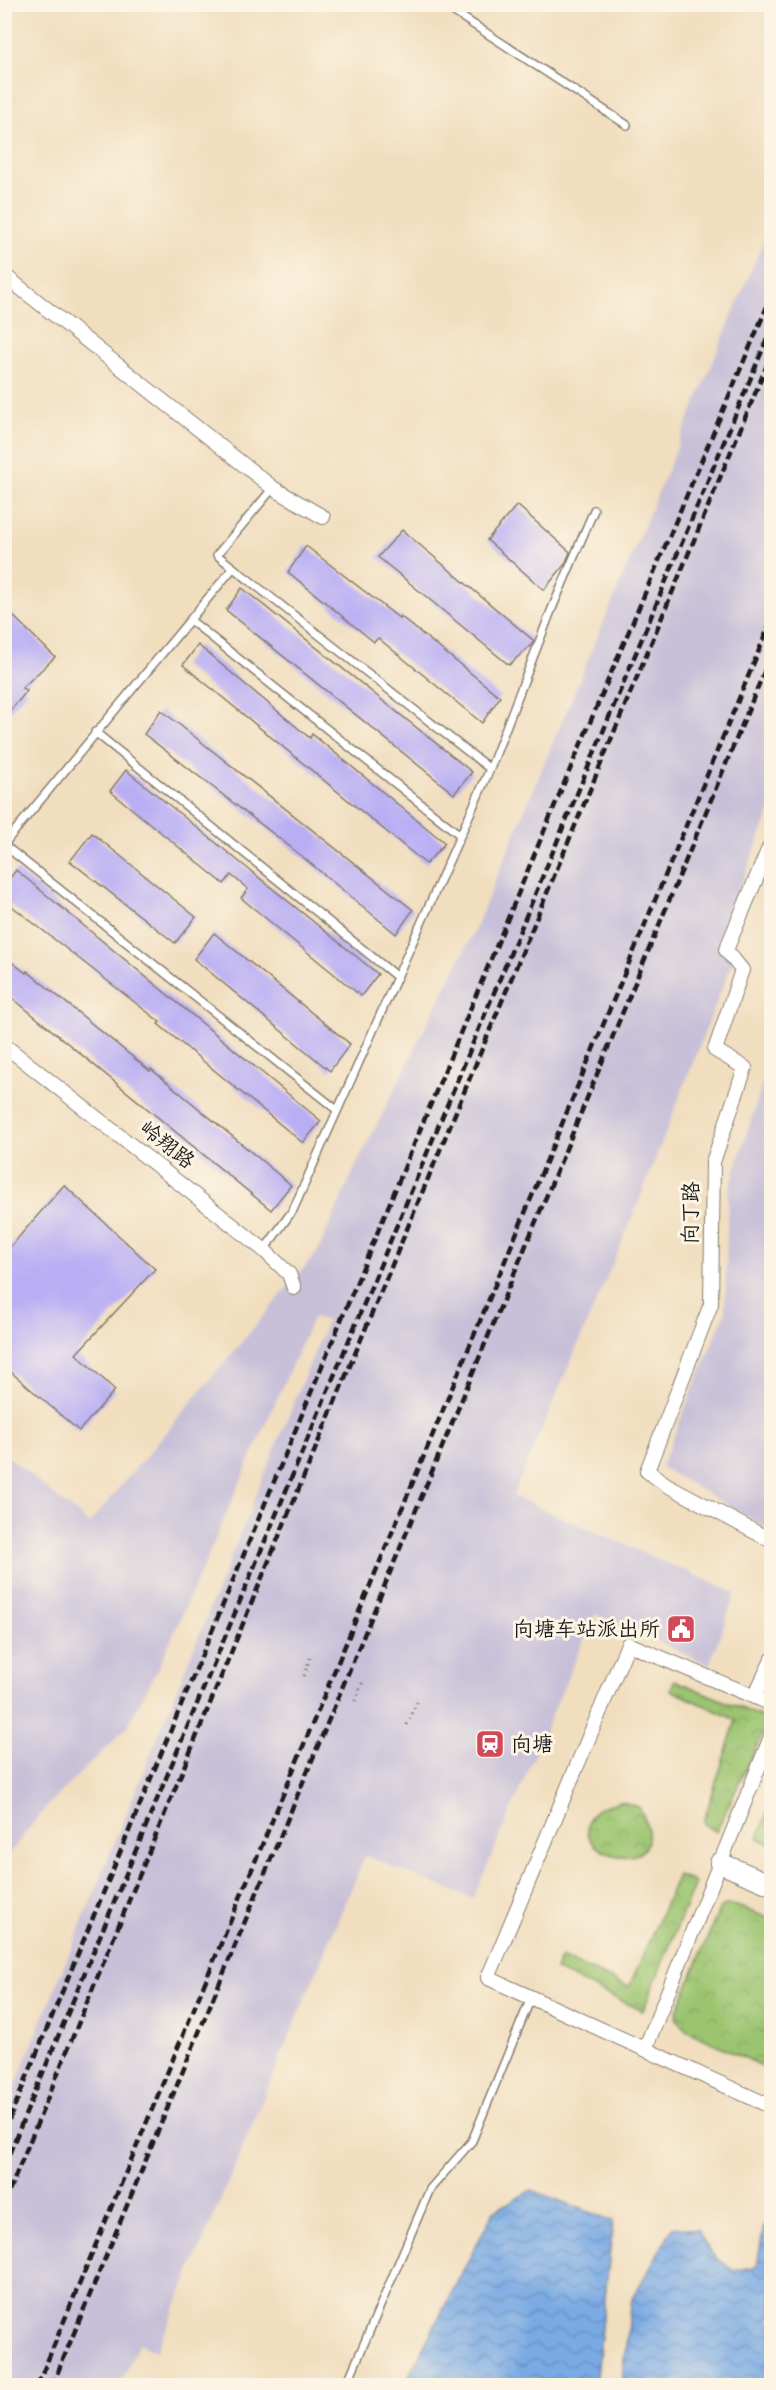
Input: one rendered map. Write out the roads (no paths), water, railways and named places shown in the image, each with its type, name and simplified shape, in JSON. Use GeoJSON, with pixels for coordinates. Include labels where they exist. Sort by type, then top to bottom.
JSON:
{"type":"FeatureCollection","features":[{"type":"Feature","properties":{"kind":"street"},"geometry":{"type":"LineString","coordinates":[[4,275],[273,488],[323,517]]}},
{"type":"Feature","properties":{"kind":"street","name":"向丁路"},"geometry":{"type":"LineString","coordinates":[[771,841],[726,950],[742,970],[716,1050],[745,1068],[713,1162],[711,1304],[647,1471],[667,1485],[771,1541]]}},
{"type":"Feature","properties":{"kind":"street","name":"岭翔路"},"geometry":{"type":"LineString","coordinates":[[4,1045],[264,1250],[289,1274],[294,1288]]}},
{"type":"Feature","properties":{"kind":"street"},"geometry":{"type":"LineString","coordinates":[[771,1704],[628,1644],[488,1978],[771,2107]]}},
{"type":"Feature","properties":{"kind":"street"},"geometry":{"type":"LineString","coordinates":[[754,1697],[771,1660]]}},
{"type":"Feature","properties":{"kind":"street"},"geometry":{"type":"LineString","coordinates":[[645,2049],[771,1734]]}},
{"type":"Feature","properties":{"kind":"street"},"geometry":{"type":"LineString","coordinates":[[720,1863],[771,1885]]}},
{"type":"Feature","properties":{"kind":"lane"},"geometry":{"type":"LineString","coordinates":[[442,4],[627,125]]}},
{"type":"Feature","properties":{"kind":"lane"},"geometry":{"type":"LineString","coordinates":[[273,488],[217,555],[490,769]]}},
{"type":"Feature","properties":{"kind":"lane"},"geometry":{"type":"LineString","coordinates":[[264,1250],[292,1210],[490,769],[551,611],[594,510]]}},
{"type":"Feature","properties":{"kind":"lane"},"geometry":{"type":"LineString","coordinates":[[233,568],[4,844],[337,1110]]}},
{"type":"Feature","properties":{"kind":"lane"},"geometry":{"type":"LineString","coordinates":[[190,620],[460,835]]}},
{"type":"Feature","properties":{"kind":"lane"},"geometry":{"type":"LineString","coordinates":[[95,732],[397,977]]}},
{"type":"Feature","properties":{"kind":"lane"},"geometry":{"type":"LineString","coordinates":[[346,2385],[430,2189],[472,2141],[531,1998]]}},
{"type":"Feature","properties":{"kind":"water"},"geometry":{"type":"Polygon","coordinates":[[[531,2190],[613,2221],[596,2385],[404,2385],[494,2211],[531,2190]]]}},
{"type":"Feature","properties":{"kind":"water"},"geometry":{"type":"Polygon","coordinates":[[[764,2226],[772,2230],[771,2385],[621,2385],[632,2299],[673,2227],[698,2230],[710,2253],[734,2271],[757,2266],[764,2226]]]}},
{"type":"Feature","properties":{"kind":"railway"},"geometry":{"type":"LineString","coordinates":[[4,2132],[557,800],[772,295]]}},
{"type":"Feature","properties":{"kind":"railway"},"geometry":{"type":"LineString","coordinates":[[4,2166],[772,327]]}},
{"type":"Feature","properties":{"kind":"railway"},"geometry":{"type":"LineString","coordinates":[[4,2204],[277,1541],[772,353]]}},
{"type":"Feature","properties":{"kind":"railway"},"geometry":{"type":"LineString","coordinates":[[37,2386],[772,619]]}},
{"type":"Feature","properties":{"kind":"railway"},"geometry":{"type":"LineString","coordinates":[[52,2386],[772,653]]}},
{"type":"Feature","properties":{"kind":"place","name":"向塘车站派出所"},"geometry":{"type":"Point","coordinates":[681,1629]}},
{"type":"Feature","properties":{"kind":"place","name":"向塘"},"geometry":{"type":"Point","coordinates":[490,1744]}}]}
